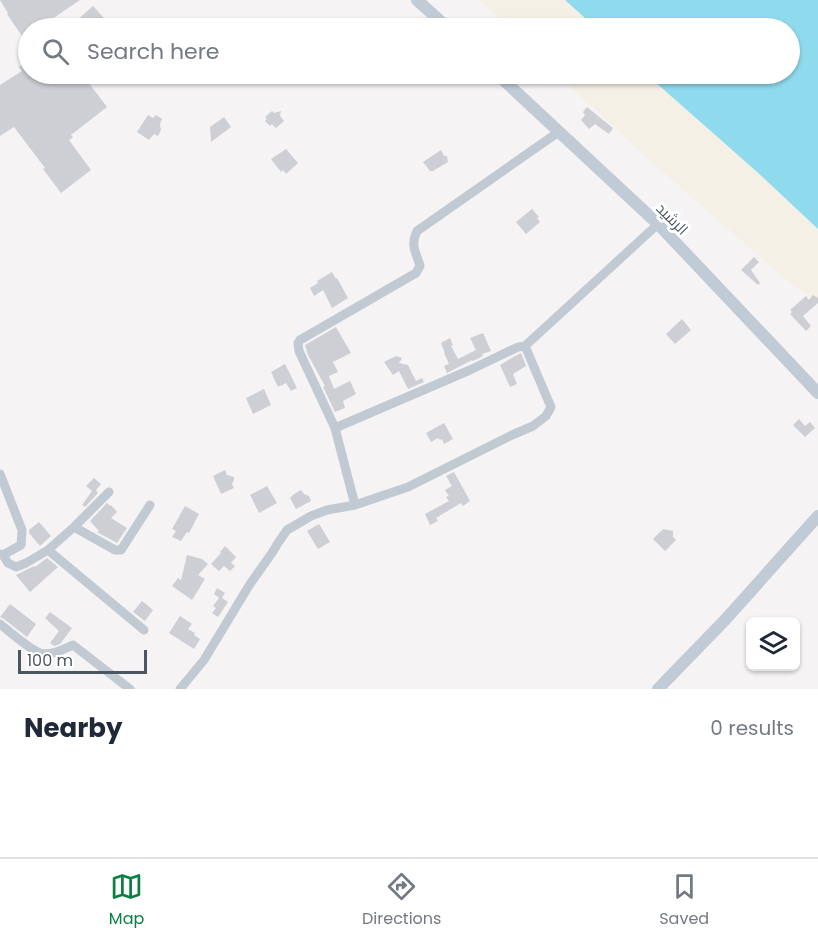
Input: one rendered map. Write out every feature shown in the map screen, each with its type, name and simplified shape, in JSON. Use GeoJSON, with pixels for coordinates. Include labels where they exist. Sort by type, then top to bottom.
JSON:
{"type":"FeatureCollection","features":[{"type":"Feature","properties":{"kind":"main road"},"geometry":{"type":"LineString","coordinates":[[417,0],[437,18]]}},
{"type":"Feature","properties":{"kind":"main road","name":"الرشيد"},"geometry":{"type":"LineString","coordinates":[[508,84],[658,224],[818,393]]}},
{"type":"Feature","properties":{"kind":"main road"},"geometry":{"type":"LineString","coordinates":[[658,689],[725,620],[818,516]]}},
{"type":"Feature","properties":{"kind":"street"},"geometry":{"type":"LineString","coordinates":[[355,505],[334,428],[299,351],[298,343],[416,273],[420,266],[413,244],[417,231],[560,131]]}},
{"type":"Feature","properties":{"kind":"street"},"geometry":{"type":"LineString","coordinates":[[334,428],[518,347],[525,346],[658,224]]}},
{"type":"Feature","properties":{"kind":"street"},"geometry":{"type":"LineString","coordinates":[[180,689],[204,660],[249,584],[287,530],[327,510],[355,505],[408,487],[533,426],[546,416],[550,407],[525,346]]}},
{"type":"Feature","properties":{"kind":"street"},"geometry":{"type":"LineString","coordinates":[[0,474],[22,530],[21,545],[1,554],[8,563],[16,567],[48,550],[109,492]]}},
{"type":"Feature","properties":{"kind":"street"},"geometry":{"type":"LineString","coordinates":[[74,527],[115,550],[121,550],[150,505]]}},
{"type":"Feature","properties":{"kind":"street"},"geometry":{"type":"LineString","coordinates":[[48,550],[144,630]]}},
{"type":"Feature","properties":{"kind":"street"},"geometry":{"type":"LineString","coordinates":[[0,624],[42,654],[74,645],[130,689]]}},
{"type":"Feature","properties":{"kind":"sand"},"geometry":{"type":"Polygon","coordinates":[[[479,0],[565,0],[585,18],[498,18],[479,0]]]}},
{"type":"Feature","properties":{"kind":"sand"},"geometry":{"type":"Polygon","coordinates":[[[568,84],[657,84],[818,229],[818,303],[782,276],[645,156],[568,84]]]}},
{"type":"Feature","properties":{"kind":"water"},"geometry":{"type":"Polygon","coordinates":[[[565,0],[818,0],[818,229],[657,84],[800,84],[800,18],[585,18],[565,0]]]}},
{"type":"Feature","properties":{"kind":"building"},"geometry":{"type":"Polygon","coordinates":[[[0,0],[80,0],[54,18],[18,18],[18,30],[0,0]]]}},
{"type":"Feature","properties":{"kind":"building"},"geometry":{"type":"Polygon","coordinates":[[[93,6],[104,18],[79,18],[93,6]]]}},
{"type":"Feature","properties":{"kind":"building"},"geometry":{"type":"Polygon","coordinates":[[[18,74],[18,84],[90,84],[107,107],[71,135],[73,137],[69,140],[91,170],[61,193],[14,127],[0,136],[0,85],[18,74]]]}},
{"type":"Feature","properties":{"kind":"building"},"geometry":{"type":"Polygon","coordinates":[[[587,107],[613,128],[609,134],[595,124],[589,129],[581,120],[587,107]]]}},
{"type":"Feature","properties":{"kind":"building"},"geometry":{"type":"Polygon","coordinates":[[[272,111],[274,113],[281,111],[280,116],[284,121],[276,128],[265,121],[267,119],[265,117],[272,111]]]}},
{"type":"Feature","properties":{"kind":"building"},"geometry":{"type":"Polygon","coordinates":[[[148,115],[153,118],[156,115],[162,119],[158,136],[154,134],[149,140],[137,132],[148,115]]]}},
{"type":"Feature","properties":{"kind":"building"},"geometry":{"type":"Polygon","coordinates":[[[224,117],[231,127],[211,142],[210,127],[224,117]]]}},
{"type":"Feature","properties":{"kind":"building"},"geometry":{"type":"Polygon","coordinates":[[[286,149],[298,163],[286,174],[283,170],[281,172],[271,159],[286,149]]]}},
{"type":"Feature","properties":{"kind":"building"},"geometry":{"type":"Polygon","coordinates":[[[441,150],[444,156],[447,156],[448,162],[430,171],[423,162],[441,150]]]}},
{"type":"Feature","properties":{"kind":"building"},"geometry":{"type":"Polygon","coordinates":[[[532,209],[540,222],[526,234],[516,222],[532,209]]]}},
{"type":"Feature","properties":{"kind":"building"},"geometry":{"type":"Polygon","coordinates":[[[754,257],[759,262],[751,270],[760,283],[758,285],[741,270],[754,257]]]}},
{"type":"Feature","properties":{"kind":"building"},"geometry":{"type":"Polygon","coordinates":[[[332,272],[348,298],[332,308],[323,290],[314,296],[310,288],[332,272]]]}},
{"type":"Feature","properties":{"kind":"building"},"geometry":{"type":"Polygon","coordinates":[[[813,295],[818,298],[818,303],[803,316],[811,326],[806,331],[790,314],[792,312],[790,310],[806,296],[809,300],[813,295]]]}},
{"type":"Feature","properties":{"kind":"building"},"geometry":{"type":"Polygon","coordinates":[[[682,319],[691,330],[675,344],[666,334],[682,319]]]}},
{"type":"Feature","properties":{"kind":"building"},"geometry":{"type":"Polygon","coordinates":[[[336,327],[351,353],[333,362],[338,372],[329,376],[334,389],[350,381],[356,394],[343,401],[345,408],[335,412],[305,345],[336,327]]]}},
{"type":"Feature","properties":{"kind":"building"},"geometry":{"type":"Polygon","coordinates":[[[483,333],[491,351],[447,373],[444,366],[449,364],[441,343],[450,338],[453,345],[451,346],[458,359],[476,350],[470,338],[483,333]]]}},
{"type":"Feature","properties":{"kind":"building"},"geometry":{"type":"Polygon","coordinates":[[[521,353],[526,366],[513,374],[517,384],[510,387],[500,365],[521,353]]]}},
{"type":"Feature","properties":{"kind":"building"},"geometry":{"type":"Polygon","coordinates":[[[396,356],[402,358],[399,363],[408,365],[416,381],[422,378],[424,382],[408,389],[399,371],[393,375],[384,362],[396,356]]]}},
{"type":"Feature","properties":{"kind":"building"},"geometry":{"type":"Polygon","coordinates":[[[285,364],[297,388],[291,391],[286,383],[278,387],[271,372],[285,364]]]}},
{"type":"Feature","properties":{"kind":"building"},"geometry":{"type":"Polygon","coordinates":[[[264,389],[271,405],[253,414],[246,398],[264,389]]]}},
{"type":"Feature","properties":{"kind":"building"},"geometry":{"type":"Polygon","coordinates":[[[799,419],[805,426],[810,422],[815,428],[805,437],[793,425],[799,419]]]}},
{"type":"Feature","properties":{"kind":"building"},"geometry":{"type":"Polygon","coordinates":[[[444,423],[453,439],[444,444],[442,439],[438,438],[431,442],[426,433],[444,423]]]}},
{"type":"Feature","properties":{"kind":"building"},"geometry":{"type":"Polygon","coordinates":[[[225,470],[227,475],[234,477],[232,484],[234,488],[221,494],[213,476],[225,470]]]}},
{"type":"Feature","properties":{"kind":"building"},"geometry":{"type":"Polygon","coordinates":[[[454,472],[470,501],[463,506],[461,503],[436,518],[438,521],[430,525],[425,514],[449,501],[445,490],[452,486],[446,476],[454,472]]]}},
{"type":"Feature","properties":{"kind":"building"},"geometry":{"type":"Polygon","coordinates":[[[94,478],[101,484],[96,490],[98,493],[85,507],[82,505],[92,491],[86,486],[94,478]]]}},
{"type":"Feature","properties":{"kind":"building"},"geometry":{"type":"Polygon","coordinates":[[[267,486],[277,503],[259,513],[250,495],[267,486]]]}},
{"type":"Feature","properties":{"kind":"building"},"geometry":{"type":"Polygon","coordinates":[[[301,490],[309,496],[311,501],[296,509],[290,498],[301,490]]]}},
{"type":"Feature","properties":{"kind":"building"},"geometry":{"type":"Polygon","coordinates":[[[107,503],[117,512],[111,518],[127,528],[117,543],[97,532],[99,531],[90,521],[107,503]]]}},
{"type":"Feature","properties":{"kind":"building"},"geometry":{"type":"Polygon","coordinates":[[[185,506],[199,514],[189,533],[187,532],[181,541],[172,537],[176,531],[172,529],[185,506]]]}},
{"type":"Feature","properties":{"kind":"building"},"geometry":{"type":"Polygon","coordinates":[[[39,522],[51,536],[40,546],[29,533],[29,530],[39,522]]]}},
{"type":"Feature","properties":{"kind":"building"},"geometry":{"type":"Polygon","coordinates":[[[319,524],[330,542],[318,549],[307,531],[319,524]]]}},
{"type":"Feature","properties":{"kind":"building"},"geometry":{"type":"Polygon","coordinates":[[[663,529],[673,531],[673,537],[676,540],[665,551],[653,539],[663,529]]]}},
{"type":"Feature","properties":{"kind":"building"},"geometry":{"type":"Polygon","coordinates":[[[225,546],[236,557],[231,563],[235,566],[230,571],[224,566],[219,571],[211,564],[225,546]]]}},
{"type":"Feature","properties":{"kind":"building"},"geometry":{"type":"Polygon","coordinates":[[[187,555],[202,559],[208,564],[198,575],[205,579],[192,600],[172,586],[178,578],[181,580],[187,555]]]}},
{"type":"Feature","properties":{"kind":"building"},"geometry":{"type":"Polygon","coordinates":[[[47,558],[58,567],[30,592],[16,575],[35,567],[47,558]]]}},
{"type":"Feature","properties":{"kind":"building"},"geometry":{"type":"Polygon","coordinates":[[[217,588],[225,593],[222,598],[228,602],[218,617],[212,613],[216,608],[213,606],[219,598],[214,594],[217,588]]]}},
{"type":"Feature","properties":{"kind":"building"},"geometry":{"type":"Polygon","coordinates":[[[142,601],[153,610],[145,621],[133,612],[142,601]]]}},
{"type":"Feature","properties":{"kind":"building"},"geometry":{"type":"Polygon","coordinates":[[[10,604],[36,624],[27,637],[0,617],[10,604]]]}},
{"type":"Feature","properties":{"kind":"building"},"geometry":{"type":"Polygon","coordinates":[[[50,612],[72,628],[60,644],[54,646],[50,643],[59,631],[45,618],[50,612]]]}},
{"type":"Feature","properties":{"kind":"building"},"geometry":{"type":"Polygon","coordinates":[[[180,616],[192,624],[188,629],[200,639],[194,649],[169,633],[180,616]]]}}]}
